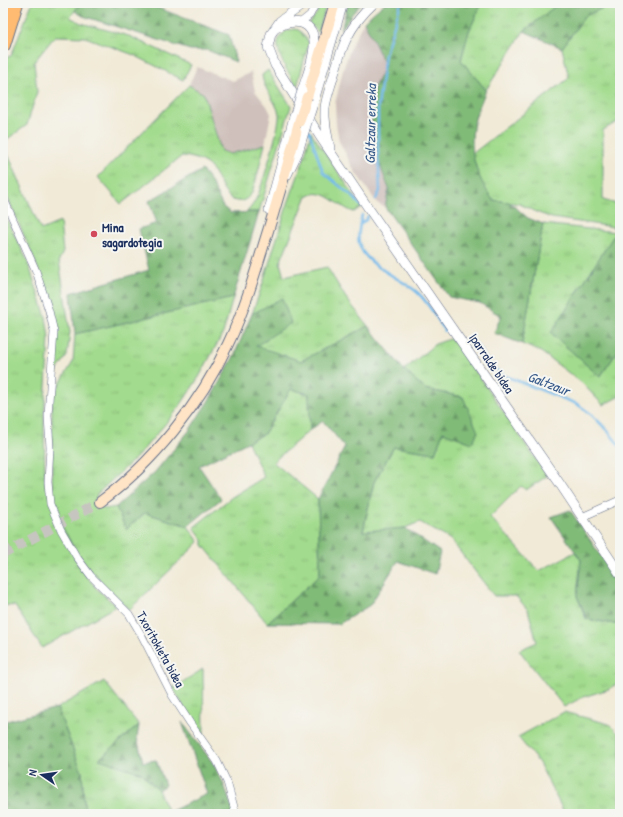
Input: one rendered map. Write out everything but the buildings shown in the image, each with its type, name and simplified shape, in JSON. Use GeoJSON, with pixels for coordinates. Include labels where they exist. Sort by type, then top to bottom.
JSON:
{"type":"FeatureCollection","features":[{"type":"Feature","properties":{"kind":"highway"},"geometry":{"type":"LineString","coordinates":[[3,45],[16,3]]}},
{"type":"Feature","properties":{"kind":"main road"},"geometry":{"type":"LineString","coordinates":[[100,502],[128,480],[179,422],[214,372],[228,345],[241,314],[283,181],[303,124],[307,97],[336,3]]}},
{"type":"Feature","properties":{"kind":"street"},"geometry":{"type":"LineString","coordinates":[[305,3],[304,23],[313,34],[314,40],[307,97]]}},
{"type":"Feature","properties":{"kind":"street"},"geometry":{"type":"LineString","coordinates":[[305,3],[280,21],[272,31],[268,43],[270,55],[302,108],[312,116],[327,123]]}},
{"type":"Feature","properties":{"kind":"street"},"geometry":{"type":"LineString","coordinates":[[304,23],[316,3]]}},
{"type":"Feature","properties":{"kind":"street"},"geometry":{"type":"LineString","coordinates":[[307,97],[343,3]]}},
{"type":"Feature","properties":{"kind":"street"},"geometry":{"type":"LineString","coordinates":[[332,153],[325,108],[332,82],[346,39],[359,17],[374,3]]}},
{"type":"Feature","properties":{"kind":"street"},"geometry":{"type":"LineString","coordinates":[[272,31],[284,24],[304,23]]}},
{"type":"Feature","properties":{"kind":"street"},"geometry":{"type":"LineString","coordinates":[[332,82],[327,123],[341,166]]}},
{"type":"Feature","properties":{"kind":"street"},"geometry":{"type":"LineString","coordinates":[[259,260],[263,235],[303,124],[302,108]]}},
{"type":"Feature","properties":{"kind":"street"},"geometry":{"type":"LineString","coordinates":[[312,116],[325,108]]}},
{"type":"Feature","properties":{"kind":"street"},"geometry":{"type":"LineString","coordinates":[[303,124],[327,123]]}},
{"type":"Feature","properties":{"kind":"street"},"geometry":{"type":"LineString","coordinates":[[303,124],[332,153],[341,166]]}},
{"type":"Feature","properties":{"kind":"street","name":"Iparralde bidea"},"geometry":{"type":"LineString","coordinates":[[341,166],[369,209],[558,481],[620,574]]}},
{"type":"Feature","properties":{"kind":"street","name":"Txoritokieta bidea"},"geometry":{"type":"LineString","coordinates":[[3,197],[36,271],[54,332],[48,415],[50,448],[48,482],[50,504],[61,530],[76,556],[91,576],[129,614],[172,694],[190,723],[217,761],[227,782],[236,814]]}},
{"type":"Feature","properties":{"kind":"street"},"geometry":{"type":"LineString","coordinates":[[582,517],[620,500]]}},
{"type":"Feature","properties":{"kind":"shaded area"},"geometry":{"type":"Polygon","coordinates":[[[364,21],[385,65],[374,88],[378,160],[389,189],[385,207],[377,203],[354,170],[339,141],[336,124],[335,104],[343,70],[352,44],[364,21]]]}},
{"type":"Feature","properties":{"kind":"shaded area"},"geometry":{"type":"Polygon","coordinates":[[[197,67],[233,81],[251,72],[255,91],[267,106],[271,114],[265,144],[230,154],[221,151],[204,94],[189,85],[197,67]]]}},
{"type":"Feature","properties":{"kind":"green space"},"geometry":{"type":"Polygon","coordinates":[[[32,3],[81,3],[70,17],[81,23],[129,36],[191,65],[183,80],[134,55],[85,37],[55,36],[34,62],[37,92],[27,125],[3,142],[3,58],[11,56],[32,3]]]}},
{"type":"Feature","properties":{"kind":"green space"},"geometry":{"type":"Polygon","coordinates":[[[80,3],[145,3],[229,35],[236,62],[207,50],[190,50],[83,16],[75,11],[80,3]]]}},
{"type":"Feature","properties":{"kind":"green space"},"geometry":{"type":"Polygon","coordinates":[[[320,3],[327,3],[318,32],[309,23],[317,13],[320,3]]]}},
{"type":"Feature","properties":{"kind":"green space"},"geometry":{"type":"Polygon","coordinates":[[[348,3],[362,3],[341,30],[348,3]]]}},
{"type":"Feature","properties":{"kind":"green space"},"geometry":{"type":"Polygon","coordinates":[[[385,3],[482,3],[469,31],[461,60],[486,90],[474,122],[472,133],[475,163],[482,182],[493,200],[509,202],[528,218],[543,224],[522,344],[494,333],[501,316],[480,303],[449,297],[385,207],[389,189],[378,160],[373,135],[371,108],[374,88],[385,65],[364,21],[385,3]]]}},
{"type":"Feature","properties":{"kind":"green space"},"geometry":{"type":"Polygon","coordinates":[[[482,3],[559,3],[524,31],[486,90],[461,60],[469,31],[482,3]]]}},
{"type":"Feature","properties":{"kind":"green space"},"geometry":{"type":"Polygon","coordinates":[[[559,3],[620,3],[620,6],[612,4],[585,16],[562,48],[524,31],[559,3]]]}},
{"type":"Feature","properties":{"kind":"green space"},"geometry":{"type":"Polygon","coordinates":[[[612,4],[620,6],[620,123],[617,122],[603,130],[603,200],[620,205],[620,228],[552,218],[520,204],[493,200],[482,185],[472,154],[569,78],[562,48],[585,16],[612,4]]]}},
{"type":"Feature","properties":{"kind":"green space"},"geometry":{"type":"Polygon","coordinates":[[[294,29],[299,30],[309,42],[297,87],[281,59],[278,43],[280,37],[285,32],[294,29]]]}},
{"type":"Feature","properties":{"kind":"green space"},"geometry":{"type":"Polygon","coordinates":[[[268,70],[291,106],[259,212],[247,212],[255,201],[259,191],[271,155],[279,119],[279,114],[275,104],[263,80],[262,75],[268,70]]]}},
{"type":"Feature","properties":{"kind":"green space"},"geometry":{"type":"Polygon","coordinates":[[[189,85],[204,94],[221,151],[230,154],[265,144],[252,192],[249,197],[244,200],[235,201],[226,194],[208,165],[202,161],[182,156],[121,204],[98,177],[189,85]]]}},
{"type":"Feature","properties":{"kind":"green space"},"geometry":{"type":"Polygon","coordinates":[[[311,132],[362,207],[354,212],[324,195],[312,194],[306,198],[280,263],[284,277],[327,267],[346,298],[368,326],[301,361],[255,346],[282,299],[252,314],[303,162],[311,132]]]}},
{"type":"Feature","properties":{"kind":"green space"},"geometry":{"type":"Polygon","coordinates":[[[3,143],[41,230],[60,222],[63,252],[59,260],[70,332],[67,356],[54,375],[57,334],[53,309],[35,261],[3,187],[3,143]]]}},
{"type":"Feature","properties":{"kind":"green space"},"geometry":{"type":"Polygon","coordinates":[[[202,170],[210,180],[223,207],[231,213],[259,212],[233,298],[75,334],[71,293],[149,270],[139,229],[157,223],[149,201],[202,170]]]}},
{"type":"Feature","properties":{"kind":"green space"},"geometry":{"type":"Polygon","coordinates":[[[3,212],[27,260],[46,317],[49,338],[44,417],[45,483],[80,567],[96,588],[116,606],[42,648],[15,606],[3,605],[3,212]]]}},
{"type":"Feature","properties":{"kind":"green space"},"geometry":{"type":"Polygon","coordinates":[[[543,224],[616,232],[551,333],[600,377],[620,348],[620,396],[603,405],[582,383],[541,352],[522,344],[543,224]]]}},
{"type":"Feature","properties":{"kind":"green space"},"geometry":{"type":"Polygon","coordinates":[[[616,232],[620,233],[620,348],[600,377],[551,333],[616,232]]]}},
{"type":"Feature","properties":{"kind":"green space"},"geometry":{"type":"Polygon","coordinates":[[[233,298],[223,333],[199,377],[178,409],[137,457],[97,494],[94,505],[105,509],[116,507],[126,529],[145,513],[188,526],[199,542],[129,610],[94,576],[78,555],[63,528],[55,507],[52,492],[52,401],[56,390],[73,362],[75,334],[233,298]]]}},
{"type":"Feature","properties":{"kind":"green space"},"geometry":{"type":"Polygon","coordinates":[[[282,298],[291,323],[256,346],[301,361],[368,326],[404,370],[425,389],[463,397],[478,432],[472,443],[443,432],[435,453],[394,447],[374,482],[363,531],[405,528],[440,552],[435,574],[398,561],[370,605],[339,624],[267,623],[320,575],[318,499],[345,447],[323,421],[310,430],[309,394],[291,389],[264,434],[199,466],[221,499],[188,526],[145,513],[126,529],[116,507],[155,472],[189,431],[211,397],[233,358],[252,314],[282,298]]]}},
{"type":"Feature","properties":{"kind":"green space"},"geometry":{"type":"Polygon","coordinates":[[[450,339],[456,342],[547,476],[526,490],[521,486],[490,517],[539,571],[575,552],[581,560],[577,596],[586,619],[620,625],[620,682],[609,689],[583,697],[564,707],[519,650],[537,642],[528,610],[516,596],[494,596],[451,540],[420,522],[405,528],[363,532],[374,482],[394,447],[435,453],[443,431],[472,442],[463,397],[425,389],[404,370],[435,344],[450,339]]]}},
{"type":"Feature","properties":{"kind":"green space"},"geometry":{"type":"Polygon","coordinates":[[[291,389],[309,394],[310,430],[273,462],[318,499],[320,575],[267,623],[203,545],[203,540],[194,527],[232,497],[264,477],[248,442],[264,434],[291,389]]]}},
{"type":"Feature","properties":{"kind":"green space"},"geometry":{"type":"Polygon","coordinates":[[[570,510],[617,580],[620,596],[620,625],[587,619],[577,596],[581,560],[551,517],[570,510]]]}},
{"type":"Feature","properties":{"kind":"green space"},"geometry":{"type":"Polygon","coordinates":[[[203,669],[204,735],[194,724],[173,688],[203,669]]]}},
{"type":"Feature","properties":{"kind":"green space"},"geometry":{"type":"Polygon","coordinates":[[[104,681],[139,725],[100,759],[142,773],[158,790],[169,814],[85,814],[82,772],[57,708],[104,681]]]}},
{"type":"Feature","properties":{"kind":"green space"},"geometry":{"type":"Polygon","coordinates":[[[57,708],[82,772],[85,814],[3,814],[3,722],[57,708]]]}},
{"type":"Feature","properties":{"kind":"green space"},"geometry":{"type":"Polygon","coordinates":[[[564,712],[609,724],[620,735],[620,814],[565,814],[539,763],[518,737],[564,712]]]}},
{"type":"Feature","properties":{"kind":"green space"},"geometry":{"type":"Polygon","coordinates":[[[182,722],[213,763],[224,785],[234,814],[169,814],[169,812],[207,794],[182,722]]]}},
{"type":"Feature","properties":{"kind":"green space"},"geometry":{"type":"Polygon","coordinates":[[[139,725],[137,738],[143,762],[156,760],[165,785],[158,790],[142,773],[99,759],[139,725]]]}},
{"type":"Feature","properties":{"kind":"waterway","name":"Galtzaur erreka"},"geometry":{"type":"LineString","coordinates":[[376,199],[380,191],[378,107],[385,54],[401,3]]}},
{"type":"Feature","properties":{"kind":"waterway"},"geometry":{"type":"LineString","coordinates":[[309,131],[323,172],[354,198],[361,206]]}},
{"type":"Feature","properties":{"kind":"waterway","name":"Galtzaur"},"geometry":{"type":"LineString","coordinates":[[362,215],[358,236],[362,251],[376,265],[418,293],[429,306],[445,331]]}},
{"type":"Feature","properties":{"kind":"waterway","name":"Galtzaur erreka"},"geometry":{"type":"LineString","coordinates":[[361,223],[366,220],[368,216]]}},
{"type":"Feature","properties":{"kind":"waterway","name":"Galtzaur"},"geometry":{"type":"LineString","coordinates":[[472,339],[492,367],[505,376],[577,404],[591,414],[620,446]]}},
{"type":"Feature","properties":{"kind":"tunnel"},"geometry":{"type":"LineString","coordinates":[[3,554],[100,502]]}},
{"type":"Feature","properties":{"kind":"place","name":"Mina sagardotegia"},"geometry":{"type":"Point","coordinates":[94,234]}}]}
